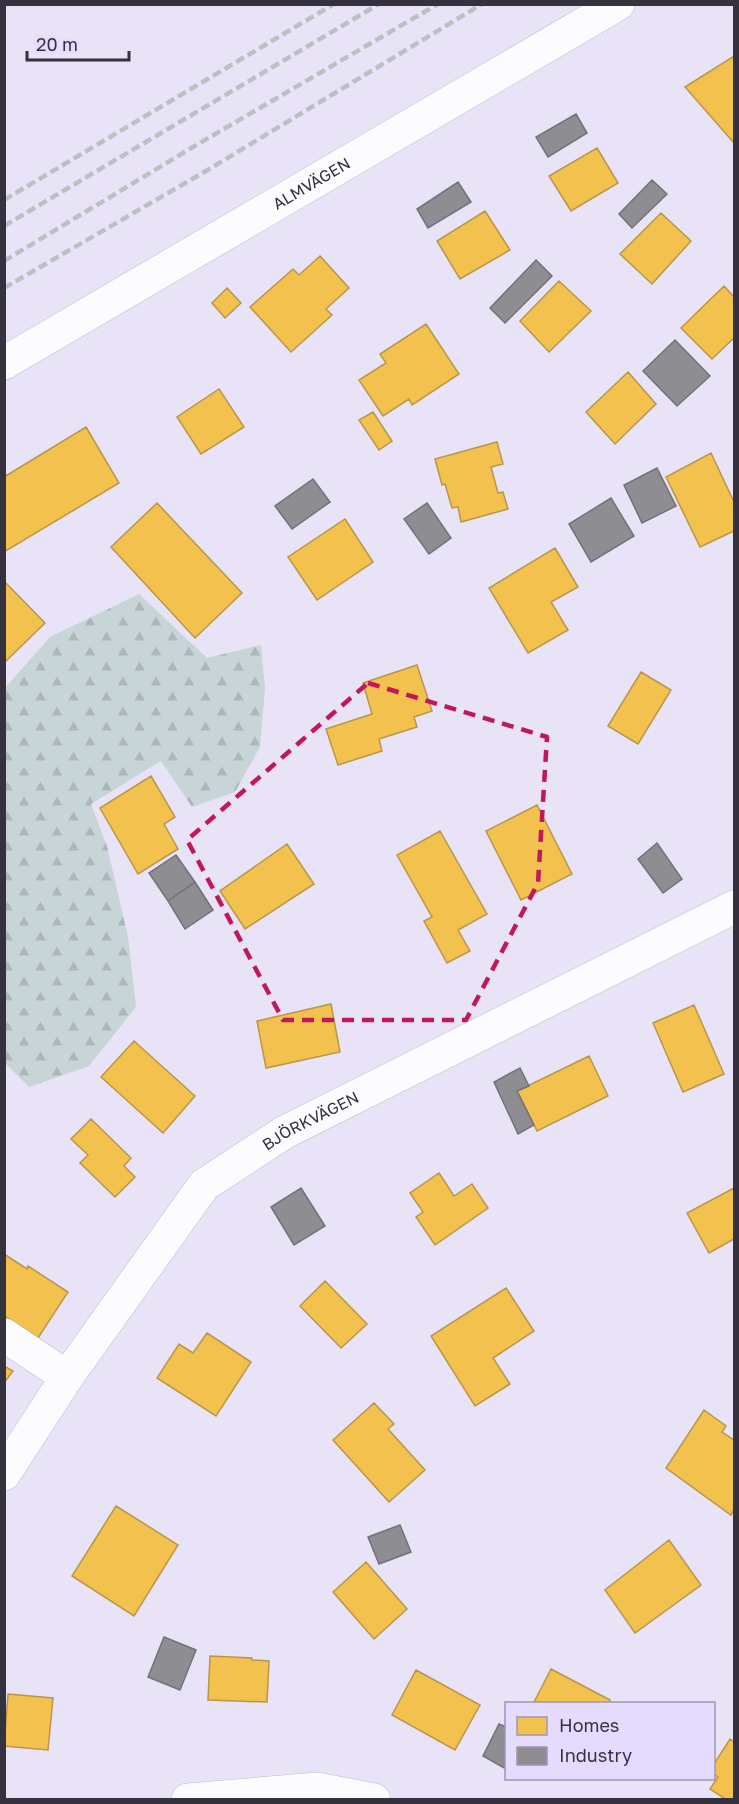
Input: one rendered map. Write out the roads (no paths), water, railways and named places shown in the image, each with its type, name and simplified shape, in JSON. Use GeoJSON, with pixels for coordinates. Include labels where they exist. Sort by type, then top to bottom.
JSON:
{"type":"FeatureCollection","features":[{"type":"Feature","properties":{"kind":"street","name":"ALMVÄGEN"},"geometry":{"type":"LineString","coordinates":[[4,363],[618,4]]}},
{"type":"Feature","properties":{"kind":"street","name":"BJÖRKVÄGEN"},"geometry":{"type":"LineString","coordinates":[[4,1474],[67,1377],[204,1185],[285,1132],[735,907]]}},
{"type":"Feature","properties":{"kind":"street"},"geometry":{"type":"LineString","coordinates":[[4,1335],[67,1377]]}},
{"type":"Feature","properties":{"kind":"street"},"geometry":{"type":"LineString","coordinates":[[188,1800],[317,1789],[374,1800]]}},
{"type":"Feature","properties":{"kind":"railway"},"geometry":{"type":"LineString","coordinates":[[4,200],[334,4]]}},
{"type":"Feature","properties":{"kind":"railway"},"geometry":{"type":"LineString","coordinates":[[4,226],[379,4]]}},
{"type":"Feature","properties":{"kind":"railway"},"geometry":{"type":"LineString","coordinates":[[4,261],[438,4]]}},
{"type":"Feature","properties":{"kind":"railway"},"geometry":{"type":"LineString","coordinates":[[4,288],[206,171],[482,4]]}}]}
